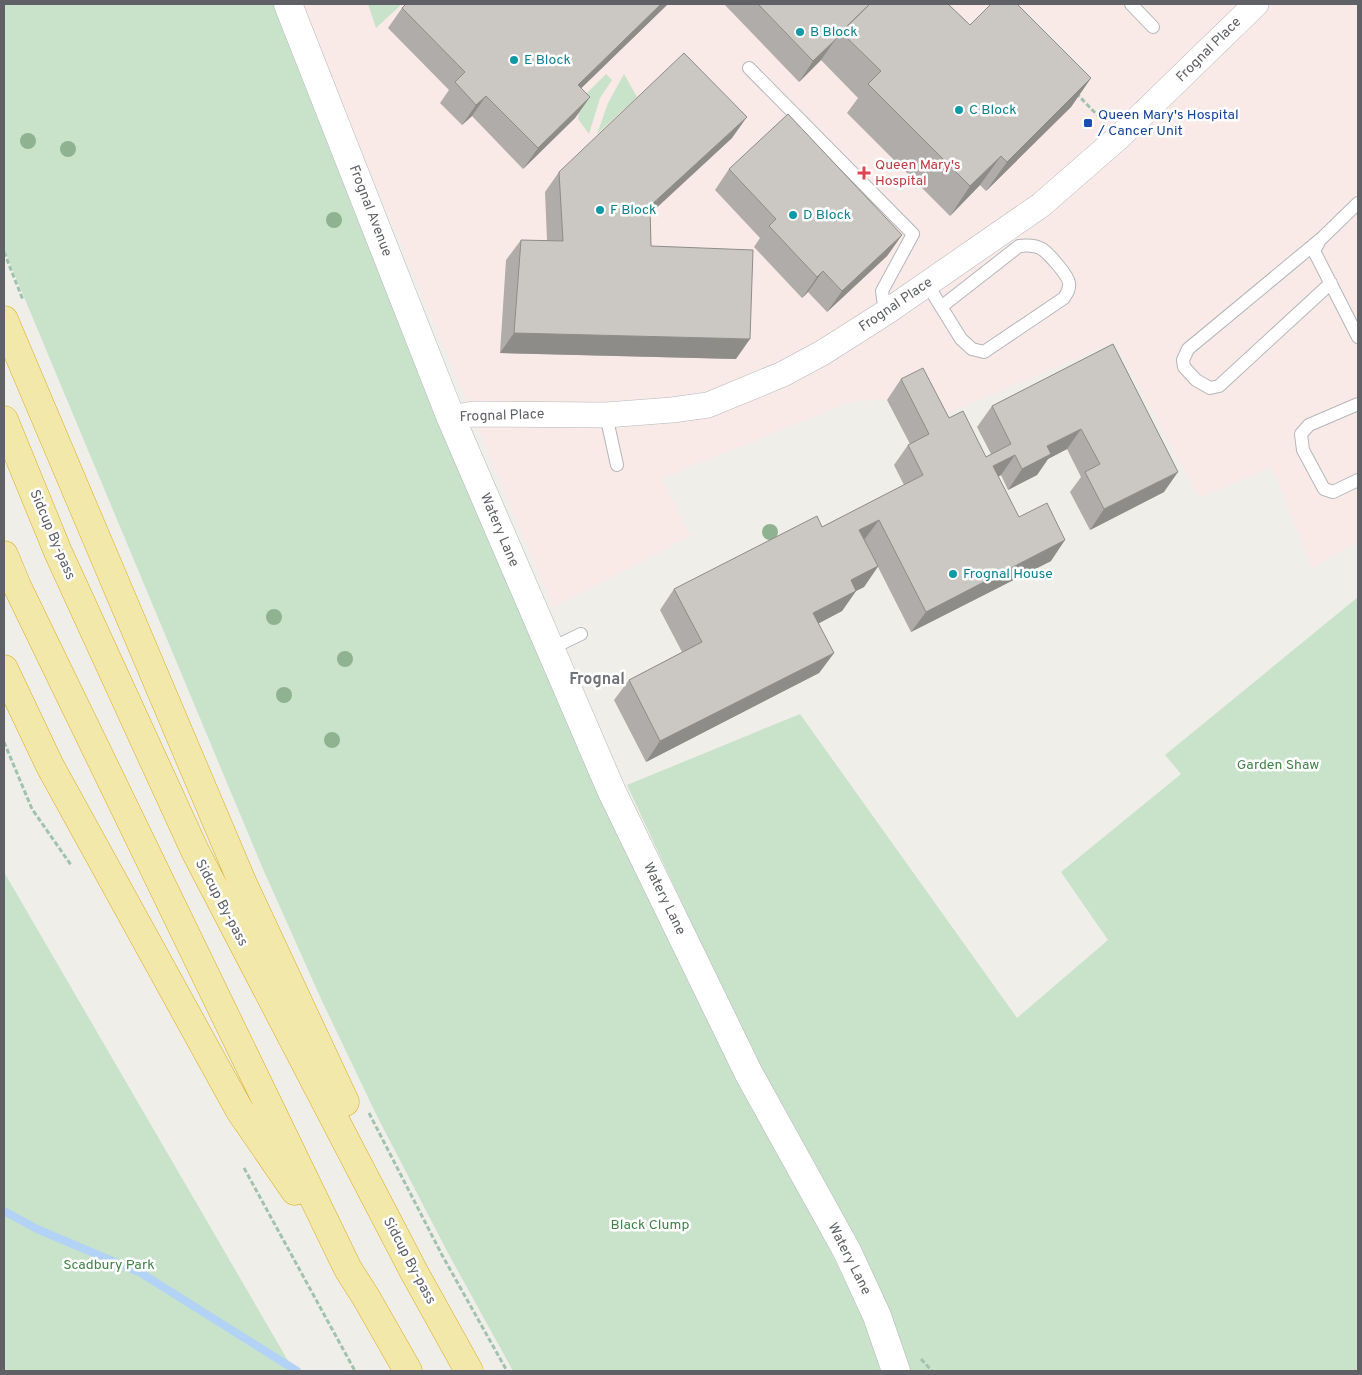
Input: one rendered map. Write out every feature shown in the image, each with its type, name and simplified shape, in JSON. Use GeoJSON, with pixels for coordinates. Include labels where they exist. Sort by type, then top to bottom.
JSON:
{"type":"FeatureCollection","features":[{"type":"Feature","properties":{"kind":"highway"},"geometry":{"type":"LineString","coordinates":[[4,320],[243,884],[364,1142],[414,1272]]}},
{"type":"Feature","properties":{"kind":"highway","name":"Sidcup By-pass"},"geometry":{"type":"LineString","coordinates":[[4,420],[58,552],[194,851],[414,1272],[469,1371]]}},
{"type":"Feature","properties":{"kind":"highway"},"geometry":{"type":"LineString","coordinates":[[4,555],[348,1269]]}},
{"type":"Feature","properties":{"kind":"highway"},"geometry":{"type":"LineString","coordinates":[[4,669],[50,766],[240,1111],[348,1269],[408,1371]]}},
{"type":"Feature","properties":{"kind":"street","name":"Frognal Avenue"},"geometry":{"type":"LineString","coordinates":[[290,4],[451,418]]}},
{"type":"Feature","properties":{"kind":"street","name":"Frognal Place"},"geometry":{"type":"LineString","coordinates":[[451,418],[474,414],[606,415],[672,410],[708,404],[783,374],[822,353],[885,313],[1041,205],[1119,137],[1256,4]]}},
{"type":"Feature","properties":{"kind":"street","name":"Watery Lane"},"geometry":{"type":"LineString","coordinates":[[451,418],[612,792],[749,1074],[847,1251],[877,1316],[896,1371]]}},
{"type":"Feature","properties":{"kind":"lane"},"geometry":{"type":"LineString","coordinates":[[1131,4],[1153,27]]}},
{"type":"Feature","properties":{"kind":"lane"},"geometry":{"type":"LineString","coordinates":[[749,68],[912,234],[882,291],[885,313]]}},
{"type":"Feature","properties":{"kind":"lane"},"geometry":{"type":"LineString","coordinates":[[1331,283],[1219,386],[1210,388],[1196,380],[1184,367],[1183,360],[1188,349],[1322,238],[1358,203]]}},
{"type":"Feature","properties":{"kind":"lane"},"geometry":{"type":"LineString","coordinates":[[1322,238],[1314,251],[1358,337]]}},
{"type":"Feature","properties":{"kind":"lane"},"geometry":{"type":"LineString","coordinates":[[927,284],[941,307],[961,339],[972,349],[984,352],[1064,298],[1069,289],[1069,281],[1059,266],[1042,249],[1028,244],[1019,246],[941,307]]}},
{"type":"Feature","properties":{"kind":"lane"},"geometry":{"type":"LineString","coordinates":[[1358,404],[1309,426],[1301,434],[1302,450],[1324,489],[1333,492],[1358,480]]}},
{"type":"Feature","properties":{"kind":"lane"},"geometry":{"type":"LineString","coordinates":[[606,415],[618,465]]}},
{"type":"Feature","properties":{"kind":"lane"},"geometry":{"type":"LineString","coordinates":[[550,649],[581,634]]}},
{"type":"Feature","properties":{"kind":"path"},"geometry":{"type":"LineString","coordinates":[[1070,87],[1106,125]]}},
{"type":"Feature","properties":{"kind":"path"},"geometry":{"type":"LineString","coordinates":[[916,1353],[932,1371]]}},
{"type":"Feature","properties":{"kind":"shaded area","name":"Queen Mary's Hospital"},"geometry":{"type":"Polygon","coordinates":[[[300,4],[1358,4],[1358,542],[1312,568],[1272,467],[1199,498],[1115,342],[940,417],[909,389],[887,400],[853,401],[662,478],[690,536],[553,608],[300,4]]]}},
{"type":"Feature","properties":{"kind":"green space","name":"Black Clump"},"geometry":{"type":"Polygon","coordinates":[[[4,4],[283,4],[737,1076],[832,1254],[864,1321],[881,1371],[513,1371],[448,1253],[377,1116],[322,1001],[263,869],[4,249],[4,4]]]}},
{"type":"Feature","properties":{"kind":"green space"},"geometry":{"type":"Polygon","coordinates":[[[368,4],[402,4],[376,28],[368,4]]]}},
{"type":"Feature","properties":{"kind":"green space"},"geometry":{"type":"Polygon","coordinates":[[[606,74],[612,80],[600,98],[589,134],[578,119],[581,99],[606,74]]]}},
{"type":"Feature","properties":{"kind":"green space"},"geometry":{"type":"Polygon","coordinates":[[[624,74],[637,97],[597,134],[608,103],[624,74]]]}},
{"type":"Feature","properties":{"kind":"green space","name":"Garden Shaw"},"geometry":{"type":"Polygon","coordinates":[[[1358,597],[1358,1371],[906,1371],[759,1069],[627,785],[800,714],[1017,1018],[1108,940],[1061,872],[1181,774],[1165,755],[1358,597]]]}},
{"type":"Feature","properties":{"kind":"green space","name":"Scadbury Park"},"geometry":{"type":"Polygon","coordinates":[[[4,872],[294,1371],[4,1371],[4,872]]]}},
{"type":"Feature","properties":{"kind":"building","name":"E Block"},"geometry":{"type":"Polygon","coordinates":[[[406,4],[661,4],[578,85],[590,97],[538,148],[486,96],[476,105],[455,82],[465,72],[402,8],[406,4]]]}},
{"type":"Feature","properties":{"kind":"building"},"geometry":{"type":"Polygon","coordinates":[[[758,4],[870,4],[813,61],[758,4]]]}},
{"type":"Feature","properties":{"kind":"building","name":"C Block"},"geometry":{"type":"Polygon","coordinates":[[[870,4],[948,4],[970,25],[991,4],[1017,4],[1091,78],[1007,162],[1001,156],[970,186],[868,84],[881,71],[841,32],[870,4]]]}},
{"type":"Feature","properties":{"kind":"building","name":"F Block"},"geometry":{"type":"Polygon","coordinates":[[[684,53],[747,117],[650,206],[651,246],[753,250],[750,339],[514,333],[521,240],[563,241],[559,172],[684,53]]]}},
{"type":"Feature","properties":{"kind":"building","name":"D Block"},"geometry":{"type":"Polygon","coordinates":[[[788,114],[902,235],[842,291],[823,271],[817,277],[769,226],[776,219],[729,169],[788,114]]]}},
{"type":"Feature","properties":{"kind":"building","name":"Frognal House"},"geometry":{"type":"Polygon","coordinates":[[[1113,344],[1178,472],[1104,509],[1085,472],[1100,464],[1081,429],[1047,446],[1051,454],[1022,469],[1015,455],[993,466],[1019,517],[1047,503],[1065,540],[926,612],[879,520],[859,530],[878,566],[851,580],[856,591],[813,613],[834,653],[660,741],[629,680],[702,642],[674,589],[817,516],[822,527],[923,475],[908,445],[929,434],[901,379],[923,368],[949,418],[963,411],[986,457],[1011,444],[992,406],[1113,344]]]}},
{"type":"Feature","properties":{"kind":"waterway"},"geometry":{"type":"LineString","coordinates":[[4,1211],[37,1229],[141,1273],[297,1371]]}},
{"type":"Feature","properties":{"kind":"place","name":"B Block"},"geometry":{"type":"Point","coordinates":[800,32]}},
{"type":"Feature","properties":{"kind":"place","name":"E Block"},"geometry":{"type":"Point","coordinates":[514,60]}},
{"type":"Feature","properties":{"kind":"place","name":"C Block"},"geometry":{"type":"Point","coordinates":[959,110]}},
{"type":"Feature","properties":{"kind":"place","name":"Queen Mary's Hospital / Cancer Unit"},"geometry":{"type":"Point","coordinates":[1088,123]}},
{"type":"Feature","properties":{"kind":"place","name":"Queen Mary's Hospital"},"geometry":{"type":"Point","coordinates":[864,173]}},
{"type":"Feature","properties":{"kind":"place","name":"F Block"},"geometry":{"type":"Point","coordinates":[600,210]}},
{"type":"Feature","properties":{"kind":"place","name":"D Block"},"geometry":{"type":"Point","coordinates":[793,215]}},
{"type":"Feature","properties":{"kind":"place","name":"Frognal House"},"geometry":{"type":"Point","coordinates":[953,574]}},
{"type":"Feature","properties":{"kind":"district","name":"Frognal"},"geometry":{"type":"Point","coordinates":[597,680]}}]}
